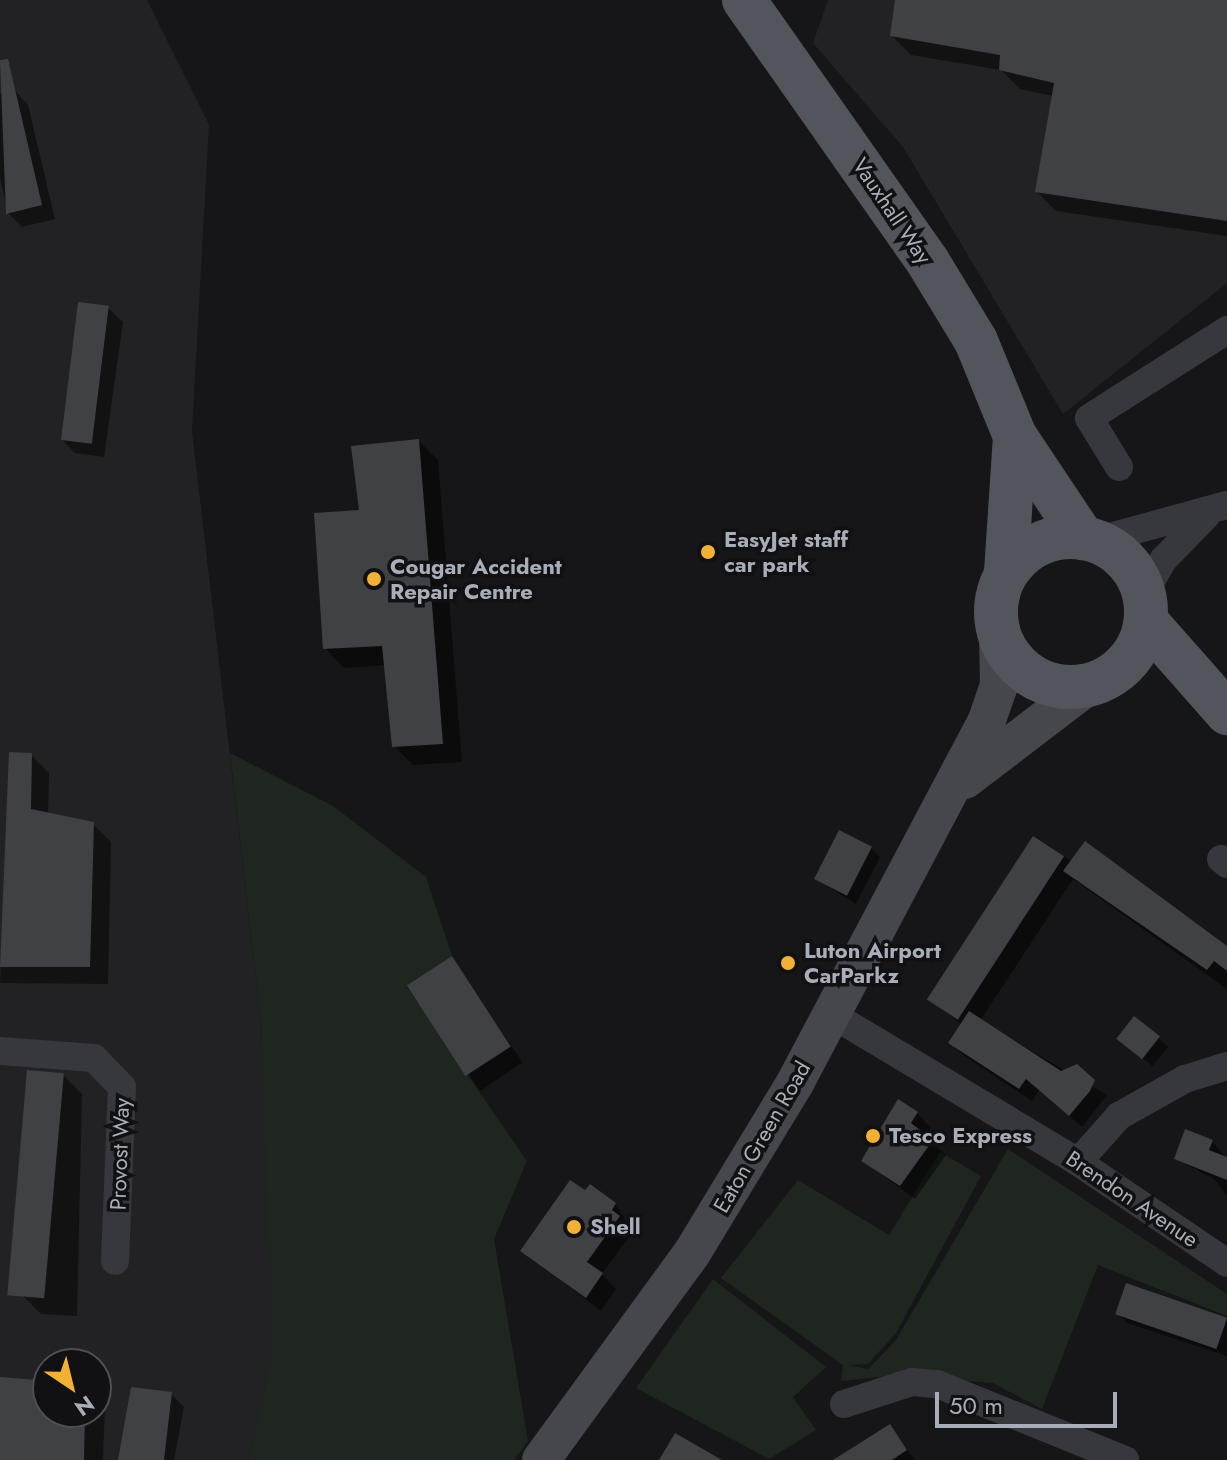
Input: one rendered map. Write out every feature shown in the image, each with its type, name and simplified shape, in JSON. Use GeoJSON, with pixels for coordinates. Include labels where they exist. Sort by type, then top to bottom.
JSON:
{"type":"FeatureCollection","features":[{"type":"Feature","properties":{"kind":"main road","name":"Vauxhall Way"},"geometry":{"type":"LineString","coordinates":[[744,0],[928,262],[976,341],[1015,436],[1089,539]]}},
{"type":"Feature","properties":{"kind":"main road","name":"Vauxhall Way"},"geometry":{"type":"LineString","coordinates":[[1006,572],[1015,436]]}},
{"type":"Feature","properties":{"kind":"main road"},"geometry":{"type":"LineString","coordinates":[[1089,539],[1136,573],[1145,607],[1222,708],[1163,683],[1049,685],[1025,673],[998,635],[995,608],[1006,572],[1041,543],[1089,539]]}},
{"type":"Feature","properties":{"kind":"main road"},"geometry":{"type":"LineString","coordinates":[[1096,683],[1136,651],[1145,607]]}},
{"type":"Feature","properties":{"kind":"street"},"geometry":{"type":"LineString","coordinates":[[1119,467],[1089,418],[1227,330]]}},
{"type":"Feature","properties":{"kind":"street"},"geometry":{"type":"LineString","coordinates":[[1089,539],[1217,510]]}},
{"type":"Feature","properties":{"kind":"street"},"geometry":{"type":"LineString","coordinates":[[1145,607],[1164,559],[1217,510]]}},
{"type":"Feature","properties":{"kind":"street","name":"Eaton Green Road"},"geometry":{"type":"LineString","coordinates":[[541,1460],[714,1219],[831,1014],[950,793],[999,686],[998,635]]}},
{"type":"Feature","properties":{"kind":"street","name":"Eaton Green Road"},"geometry":{"type":"LineString","coordinates":[[950,793],[1019,732],[1096,683]]}},
{"type":"Feature","properties":{"kind":"street","name":"Brendon Avenue"},"geometry":{"type":"LineString","coordinates":[[831,1014],[1078,1162],[1227,1263]]}},
{"type":"Feature","properties":{"kind":"street","name":"Provost Way"},"geometry":{"type":"LineString","coordinates":[[0,1051],[94,1058],[122,1087],[115,1261]]}},
{"type":"Feature","properties":{"kind":"street"},"geometry":{"type":"LineString","coordinates":[[1078,1162],[1119,1116],[1185,1079],[1227,1066]]}},
{"type":"Feature","properties":{"kind":"street"},"geometry":{"type":"LineString","coordinates":[[844,1404],[912,1382],[937,1384],[1125,1460]]}},
{"type":"Feature","properties":{"kind":"shaded area"},"geometry":{"type":"Polygon","coordinates":[[[0,0],[147,0],[209,125],[192,431],[261,1021],[275,1344],[249,1460],[0,1460],[0,0]]]}},
{"type":"Feature","properties":{"kind":"shaded area"},"geometry":{"type":"Polygon","coordinates":[[[828,0],[1227,0],[1227,283],[1063,414],[903,147],[813,43],[828,0]]]}},
{"type":"Feature","properties":{"kind":"shaded area"},"geometry":{"type":"Polygon","coordinates":[[[230,753],[333,806],[426,877],[452,956],[406,986],[527,1161],[494,1239],[528,1441],[514,1460],[249,1460],[273,1351],[261,1021],[230,753]]]}},
{"type":"Feature","properties":{"kind":"shaded area"},"geometry":{"type":"Polygon","coordinates":[[[1008,1149],[1227,1294],[1227,1316],[1098,1265],[1042,1409],[993,1383],[898,1375],[841,1381],[843,1365],[721,1278],[798,1180],[889,1235],[940,1152],[981,1176],[896,1333],[868,1364],[848,1365],[868,1369],[896,1340],[1008,1149]]]}},
{"type":"Feature","properties":{"kind":"shaded area"},"geometry":{"type":"Polygon","coordinates":[[[713,1279],[826,1367],[793,1397],[816,1430],[769,1459],[636,1388],[713,1279]]]}},
{"type":"Feature","properties":{"kind":"building"},"geometry":{"type":"Polygon","coordinates":[[[895,0],[1227,0],[1227,221],[1035,192],[1054,83],[999,70],[1000,55],[890,36],[895,0]]]}},
{"type":"Feature","properties":{"kind":"building"},"geometry":{"type":"Polygon","coordinates":[[[8,59],[42,205],[6,214],[0,60],[8,59]]]}},
{"type":"Feature","properties":{"kind":"building"},"geometry":{"type":"Polygon","coordinates":[[[78,302],[109,306],[92,444],[61,440],[78,302]]]}},
{"type":"Feature","properties":{"kind":"building","name":"Cougar Accident Repair Centre"},"geometry":{"type":"Polygon","coordinates":[[[419,439],[443,744],[392,747],[382,646],[323,649],[314,513],[359,510],[351,446],[419,439]]]}},
{"type":"Feature","properties":{"kind":"building"},"geometry":{"type":"Polygon","coordinates":[[[9,752],[32,753],[31,809],[94,822],[90,967],[0,967],[9,752]]]}},
{"type":"Feature","properties":{"kind":"building"},"geometry":{"type":"Polygon","coordinates":[[[839,830],[872,847],[847,896],[814,879],[839,830]]]}},
{"type":"Feature","properties":{"kind":"building"},"geometry":{"type":"Polygon","coordinates":[[[1033,836],[1064,856],[958,1020],[927,1000],[1033,836]]]}},
{"type":"Feature","properties":{"kind":"building"},"geometry":{"type":"Polygon","coordinates":[[[1085,841],[1227,946],[1227,971],[1214,961],[1207,970],[1063,871],[1085,841]]]}},
{"type":"Feature","properties":{"kind":"building"},"geometry":{"type":"Polygon","coordinates":[[[452,956],[511,1047],[466,1076],[407,985],[452,956]]]}},
{"type":"Feature","properties":{"kind":"building"},"geometry":{"type":"Polygon","coordinates":[[[969,1011],[1061,1071],[1077,1064],[1095,1080],[1090,1091],[1069,1116],[1026,1079],[1019,1089],[948,1043],[969,1011]]]}},
{"type":"Feature","properties":{"kind":"building"},"geometry":{"type":"Polygon","coordinates":[[[1134,1016],[1160,1036],[1142,1059],[1116,1039],[1134,1016]]]}},
{"type":"Feature","properties":{"kind":"building"},"geometry":{"type":"Polygon","coordinates":[[[27,1070],[64,1073],[44,1298],[7,1295],[27,1070]]]}},
{"type":"Feature","properties":{"kind":"building"},"geometry":{"type":"Polygon","coordinates":[[[898,1099],[918,1112],[911,1123],[933,1140],[900,1186],[861,1161],[898,1099]]]}},
{"type":"Feature","properties":{"kind":"building"},"geometry":{"type":"Polygon","coordinates":[[[1185,1129],[1213,1140],[1209,1150],[1227,1157],[1227,1180],[1174,1159],[1185,1129]]]}},
{"type":"Feature","properties":{"kind":"building","name":"Shell"},"geometry":{"type":"Polygon","coordinates":[[[570,1180],[585,1190],[590,1184],[616,1203],[612,1210],[620,1216],[587,1262],[603,1273],[586,1298],[520,1251],[570,1180]]]}},
{"type":"Feature","properties":{"kind":"building"},"geometry":{"type":"Polygon","coordinates":[[[1126,1283],[1227,1318],[1216,1349],[1115,1314],[1126,1283]]]}},
{"type":"Feature","properties":{"kind":"building"},"geometry":{"type":"Polygon","coordinates":[[[0,1377],[32,1380],[32,1428],[85,1428],[84,1460],[0,1460],[0,1377]]]}},
{"type":"Feature","properties":{"kind":"building"},"geometry":{"type":"Polygon","coordinates":[[[131,1387],[172,1392],[164,1460],[118,1460],[131,1387]]]}},
{"type":"Feature","properties":{"kind":"building"},"geometry":{"type":"Polygon","coordinates":[[[890,1424],[907,1450],[892,1460],[833,1460],[890,1424]]]}},
{"type":"Feature","properties":{"kind":"building"},"geometry":{"type":"Polygon","coordinates":[[[675,1433],[722,1460],[659,1460],[675,1433]]]}},
{"type":"Feature","properties":{"kind":"place","name":"EasyJet staff car park"},"geometry":{"type":"Point","coordinates":[708,552]}},
{"type":"Feature","properties":{"kind":"place","name":"Cougar Accident Repair Centre"},"geometry":{"type":"Point","coordinates":[374,579]}},
{"type":"Feature","properties":{"kind":"place","name":"Luton Airport CarParkz"},"geometry":{"type":"Point","coordinates":[788,963]}},
{"type":"Feature","properties":{"kind":"place","name":"Tesco Express"},"geometry":{"type":"Point","coordinates":[873,1136]}},
{"type":"Feature","properties":{"kind":"place","name":"Shell"},"geometry":{"type":"Point","coordinates":[574,1227]}}]}
